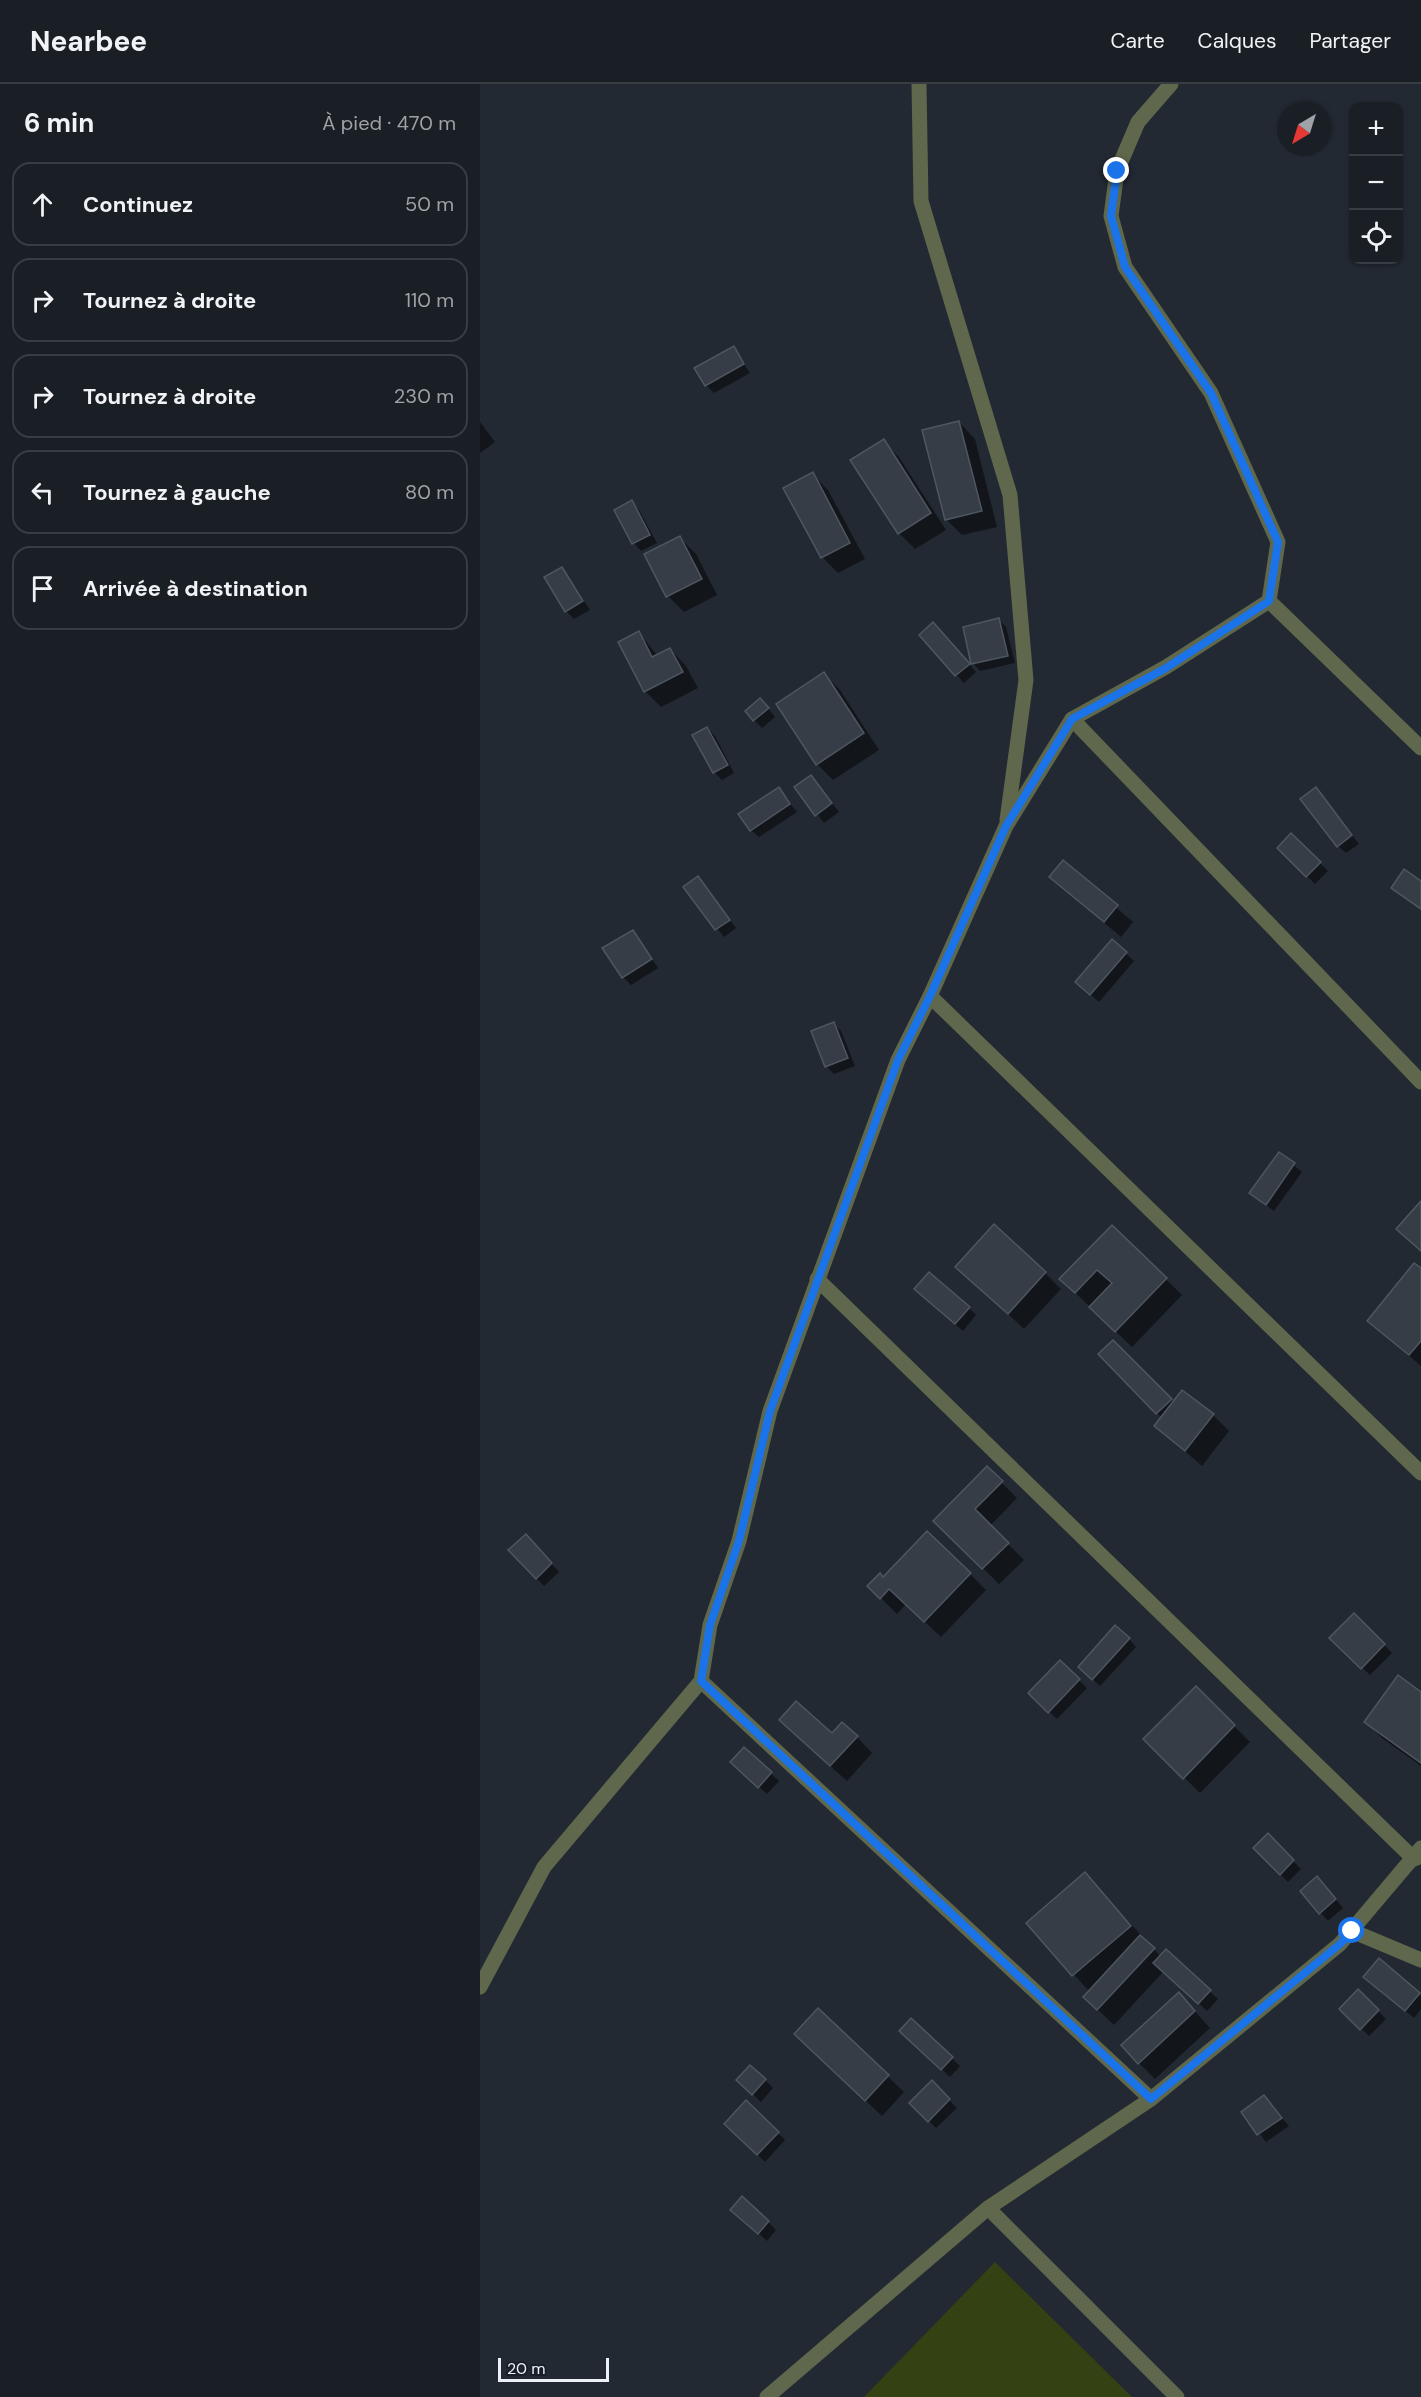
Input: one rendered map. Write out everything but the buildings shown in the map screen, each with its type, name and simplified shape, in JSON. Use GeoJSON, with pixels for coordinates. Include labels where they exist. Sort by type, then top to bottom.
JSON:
{"type":"FeatureCollection","features":[{"type":"Feature","properties":{"kind":"street"},"geometry":{"type":"LineString","coordinates":[[919,84],[921,201],[1010,495],[1026,680],[1006,826]]}},
{"type":"Feature","properties":{"kind":"street"},"geometry":{"type":"LineString","coordinates":[[480,1987],[544,1867],[701,1681],[710,1625],[739,1541],[770,1411],[817,1279],[898,1060],[930,996],[1006,826],[1072,719],[1166,668],[1269,601],[1278,542],[1211,393],[1125,267],[1111,216],[1117,171],[1138,122],[1172,84]]}},
{"type":"Feature","properties":{"kind":"street"},"geometry":{"type":"LineString","coordinates":[[1269,601],[1421,748]]}},
{"type":"Feature","properties":{"kind":"street"},"geometry":{"type":"LineString","coordinates":[[1072,719],[1421,1082]]}},
{"type":"Feature","properties":{"kind":"street"},"geometry":{"type":"LineString","coordinates":[[930,996],[1421,1473]]}},
{"type":"Feature","properties":{"kind":"street"},"geometry":{"type":"LineString","coordinates":[[767,2397],[988,2208],[1151,2099],[1340,1944],[1419,1854],[817,1279]]}},
{"type":"Feature","properties":{"kind":"street"},"geometry":{"type":"LineString","coordinates":[[701,1681],[1151,2099]]}},
{"type":"Feature","properties":{"kind":"street"},"geometry":{"type":"LineString","coordinates":[[1352,1931],[1421,1960]]}},
{"type":"Feature","properties":{"kind":"street"},"geometry":{"type":"LineString","coordinates":[[988,2208],[1177,2397]]}},
{"type":"Feature","properties":{"kind":"green space"},"geometry":{"type":"Polygon","coordinates":[[[995,2262],[1132,2397],[864,2397],[995,2262]]]}},
{"type":"Feature","properties":{"kind":"route"},"geometry":{"type":"LineString","coordinates":[[1117,171],[1111,216],[1125,267],[1211,393],[1278,542],[1269,601],[1166,668],[1072,719],[1006,826],[930,996],[898,1060],[865,1145],[770,1411],[739,1541],[710,1625],[701,1681],[1151,2099],[1340,1944],[1352,1931]]}}]}
